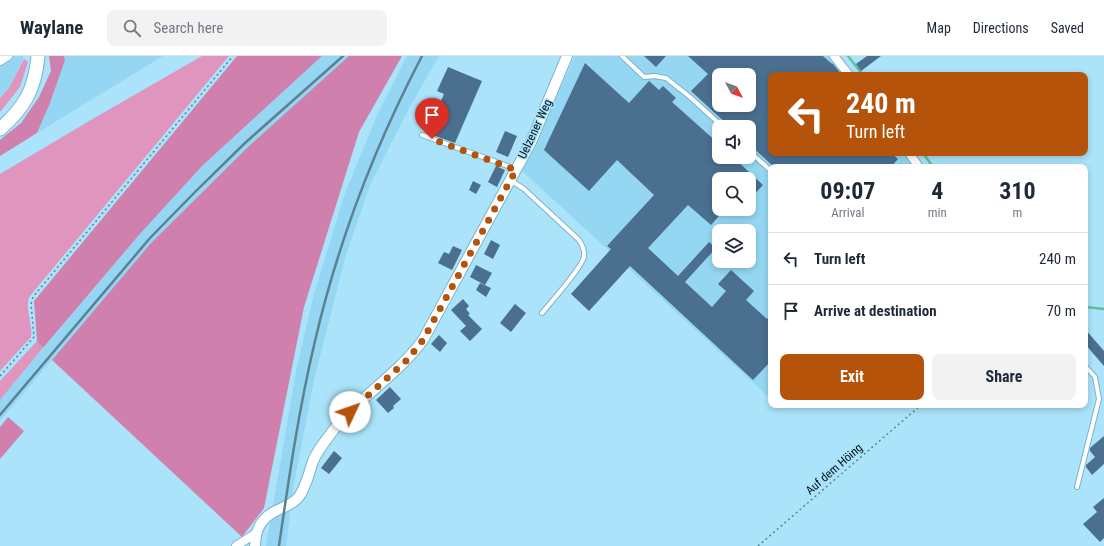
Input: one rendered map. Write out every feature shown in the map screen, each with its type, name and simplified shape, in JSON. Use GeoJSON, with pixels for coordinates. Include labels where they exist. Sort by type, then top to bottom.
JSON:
{"type":"FeatureCollection","features":[{"type":"Feature","properties":{"kind":"main road"},"geometry":{"type":"LineString","coordinates":[[0,129],[12,119],[30,92],[35,78],[38,56]]}},
{"type":"Feature","properties":{"kind":"street"},"geometry":{"type":"LineString","coordinates":[[0,61],[8,56]]}},
{"type":"Feature","properties":{"kind":"street","name":"Uelzener Weg"},"geometry":{"type":"LineString","coordinates":[[255,534],[260,524],[264,520],[279,509],[292,503],[300,495],[318,452],[337,427],[350,412],[407,360],[423,340],[531,142],[567,56]]}},
{"type":"Feature","properties":{"kind":"street"},"geometry":{"type":"LineString","coordinates":[[834,56],[847,72]]}},
{"type":"Feature","properties":{"kind":"street"},"geometry":{"type":"LineString","coordinates":[[236,546],[255,534]]}},
{"type":"Feature","properties":{"kind":"street"},"geometry":{"type":"LineString","coordinates":[[255,534],[255,546]]}},
{"type":"Feature","properties":{"kind":"lane"},"geometry":{"type":"LineString","coordinates":[[622,56],[644,77],[654,76],[666,78],[715,120]]}},
{"type":"Feature","properties":{"kind":"lane"},"geometry":{"type":"LineString","coordinates":[[422,135],[516,170]]}},
{"type":"Feature","properties":{"kind":"lane"},"geometry":{"type":"LineString","coordinates":[[756,157],[768,168]]}},
{"type":"Feature","properties":{"kind":"lane"},"geometry":{"type":"LineString","coordinates":[[510,180],[524,189],[578,239],[584,252],[582,262],[576,271],[542,313]]}},
{"type":"Feature","properties":{"kind":"lane"},"geometry":{"type":"LineString","coordinates":[[1077,487],[1099,398],[1095,377],[1088,369]]}},
{"type":"Feature","properties":{"kind":"path"},"geometry":{"type":"LineString","coordinates":[[0,376],[34,337],[31,304],[33,297],[233,56]]}},
{"type":"Feature","properties":{"kind":"path","name":"Auf dem Höing"},"geometry":{"type":"LineString","coordinates":[[758,546],[919,408]]}},
{"type":"Feature","properties":{"kind":"shaded area"},"geometry":{"type":"Polygon","coordinates":[[[0,56],[23,56],[23,59],[9,88],[0,97],[0,56]]]}},
{"type":"Feature","properties":{"kind":"shaded area"},"geometry":{"type":"Polygon","coordinates":[[[49,56],[64,56],[65,60],[50,103],[37,133],[0,156],[0,140],[21,123],[39,97],[51,71],[49,56]]]}},
{"type":"Feature","properties":{"kind":"shaded area"},"geometry":{"type":"Polygon","coordinates":[[[64,56],[163,56],[37,133],[50,103],[65,60],[64,56]]]}},
{"type":"Feature","properties":{"kind":"shaded area"},"geometry":{"type":"Polygon","coordinates":[[[202,56],[229,56],[30,296],[28,300],[28,310],[31,337],[0,371],[0,174],[202,56]]]}},
{"type":"Feature","properties":{"kind":"shaded area"},"geometry":{"type":"Polygon","coordinates":[[[237,56],[322,56],[202,166],[139,235],[43,348],[37,341],[34,301],[237,56]]]}},
{"type":"Feature","properties":{"kind":"shaded area"},"geometry":{"type":"Polygon","coordinates":[[[322,56],[350,56],[249,146],[151,243],[0,421],[0,400],[139,235],[202,166],[322,56]]]}},
{"type":"Feature","properties":{"kind":"shaded area"},"geometry":{"type":"Polygon","coordinates":[[[349,56],[402,56],[359,132],[304,307],[264,508],[242,537],[52,360],[151,243],[249,146],[349,56]]]}},
{"type":"Feature","properties":{"kind":"shaded area"},"geometry":{"type":"Polygon","coordinates":[[[407,56],[439,56],[408,110],[370,185],[345,258],[314,380],[293,489],[286,546],[266,546],[297,366],[314,294],[345,193],[377,115],[407,56]]]}},
{"type":"Feature","properties":{"kind":"shaded area"},"geometry":{"type":"Polygon","coordinates":[[[575,56],[830,56],[843,72],[768,72],[768,156],[906,156],[913,164],[768,164],[768,396],[522,171],[575,56]]]}},
{"type":"Feature","properties":{"kind":"shaded area"},"geometry":{"type":"Polygon","coordinates":[[[24,59],[28,62],[20,87],[0,112],[0,98],[9,88],[24,59]]]}},
{"type":"Feature","properties":{"kind":"shaded area"},"geometry":{"type":"Polygon","coordinates":[[[37,341],[43,348],[0,400],[0,381],[37,341]]]}},
{"type":"Feature","properties":{"kind":"shaded area"},"geometry":{"type":"Polygon","coordinates":[[[8,417],[24,431],[0,459],[0,427],[8,417]]]}},
{"type":"Feature","properties":{"kind":"building"},"geometry":{"type":"Polygon","coordinates":[[[644,56],[666,56],[656,67],[644,56]]]}},
{"type":"Feature","properties":{"kind":"building"},"geometry":{"type":"Polygon","coordinates":[[[688,56],[823,56],[833,64],[840,72],[768,72],[768,156],[894,156],[898,159],[894,164],[771,164],[756,150],[756,120],[722,120],[714,112],[756,112],[756,68],[712,68],[712,110],[691,91],[708,74],[688,56]]]}},
{"type":"Feature","properties":{"kind":"building"},"geometry":{"type":"Polygon","coordinates":[[[867,56],[881,56],[861,71],[856,64],[867,56]]]}},
{"type":"Feature","properties":{"kind":"building"},"geometry":{"type":"Polygon","coordinates":[[[585,63],[629,103],[649,81],[659,90],[663,86],[676,98],[672,102],[712,138],[712,164],[740,164],[749,172],[712,172],[712,216],[719,216],[711,225],[688,205],[648,248],[678,276],[709,242],[712,245],[712,252],[685,282],[712,307],[726,291],[718,284],[731,270],[754,291],[746,300],[767,319],[768,318],[768,364],[753,380],[630,266],[589,311],[571,294],[611,249],[607,246],[654,195],[617,160],[589,191],[544,150],[585,63]]]}},
{"type":"Feature","properties":{"kind":"building"},"geometry":{"type":"Polygon","coordinates":[[[448,67],[482,81],[455,143],[427,133],[444,94],[437,91],[448,67]]]}},
{"type":"Feature","properties":{"kind":"building"},"geometry":{"type":"Polygon","coordinates":[[[505,131],[517,136],[508,157],[496,152],[505,131]]]}},
{"type":"Feature","properties":{"kind":"building"},"geometry":{"type":"Polygon","coordinates":[[[496,166],[505,170],[497,187],[488,182],[496,166]]]}},
{"type":"Feature","properties":{"kind":"building"},"geometry":{"type":"Polygon","coordinates":[[[756,178],[763,185],[756,192],[756,178]]]}},
{"type":"Feature","properties":{"kind":"building"},"geometry":{"type":"Polygon","coordinates":[[[473,181],[481,185],[476,194],[469,190],[473,181]]]}},
{"type":"Feature","properties":{"kind":"building"},"geometry":{"type":"Polygon","coordinates":[[[491,240],[500,245],[493,259],[484,254],[491,240]]]}},
{"type":"Feature","properties":{"kind":"building"},"geometry":{"type":"Polygon","coordinates":[[[453,246],[462,250],[452,270],[438,263],[444,252],[449,254],[453,246]]]}},
{"type":"Feature","properties":{"kind":"building"},"geometry":{"type":"Polygon","coordinates":[[[476,265],[492,273],[485,285],[470,277],[476,265]]]}},
{"type":"Feature","properties":{"kind":"building"},"geometry":{"type":"Polygon","coordinates":[[[480,283],[491,288],[486,297],[476,290],[480,283]]]}},
{"type":"Feature","properties":{"kind":"building"},"geometry":{"type":"Polygon","coordinates":[[[463,299],[469,306],[466,309],[470,314],[468,315],[482,329],[470,341],[460,331],[466,326],[451,310],[463,299]]]}},
{"type":"Feature","properties":{"kind":"building"},"geometry":{"type":"Polygon","coordinates":[[[515,304],[526,313],[511,332],[500,323],[515,304]]]}},
{"type":"Feature","properties":{"kind":"building"},"geometry":{"type":"Polygon","coordinates":[[[1088,332],[1104,351],[1104,366],[1088,347],[1088,332]]]}},
{"type":"Feature","properties":{"kind":"building"},"geometry":{"type":"Polygon","coordinates":[[[439,335],[447,343],[440,352],[431,344],[439,335]]]}},
{"type":"Feature","properties":{"kind":"building"},"geometry":{"type":"Polygon","coordinates":[[[390,387],[401,399],[388,413],[376,400],[390,387]]]}},
{"type":"Feature","properties":{"kind":"building"},"geometry":{"type":"Polygon","coordinates":[[[1104,436],[1104,464],[1092,475],[1086,467],[1086,465],[1095,457],[1090,451],[1090,448],[1104,436]]]}},
{"type":"Feature","properties":{"kind":"building"},"geometry":{"type":"Polygon","coordinates":[[[334,451],[342,458],[329,474],[321,468],[334,451]]]}},
{"type":"Feature","properties":{"kind":"building"},"geometry":{"type":"Polygon","coordinates":[[[1104,498],[1104,538],[1100,542],[1083,524],[1097,512],[1093,507],[1104,498]]]}},
{"type":"Feature","properties":{"kind":"waterway"},"geometry":{"type":"LineString","coordinates":[[848,56],[861,72]]}},
{"type":"Feature","properties":{"kind":"waterway"},"geometry":{"type":"LineString","coordinates":[[925,156],[931,164]]}},
{"type":"Feature","properties":{"kind":"waterway"},"geometry":{"type":"LineString","coordinates":[[1088,307],[1104,309]]}},
{"type":"Feature","properties":{"kind":"railway"},"geometry":{"type":"LineString","coordinates":[[0,415],[150,238],[245,143],[343,56]]}},
{"type":"Feature","properties":{"kind":"railway"},"geometry":{"type":"LineString","coordinates":[[279,546],[299,417],[324,304],[360,195],[389,125],[422,56]]}},
{"type":"Feature","properties":{"kind":"route"},"geometry":{"type":"LineString","coordinates":[[350,412],[407,360],[423,340],[516,170],[432,139]]}}]}
